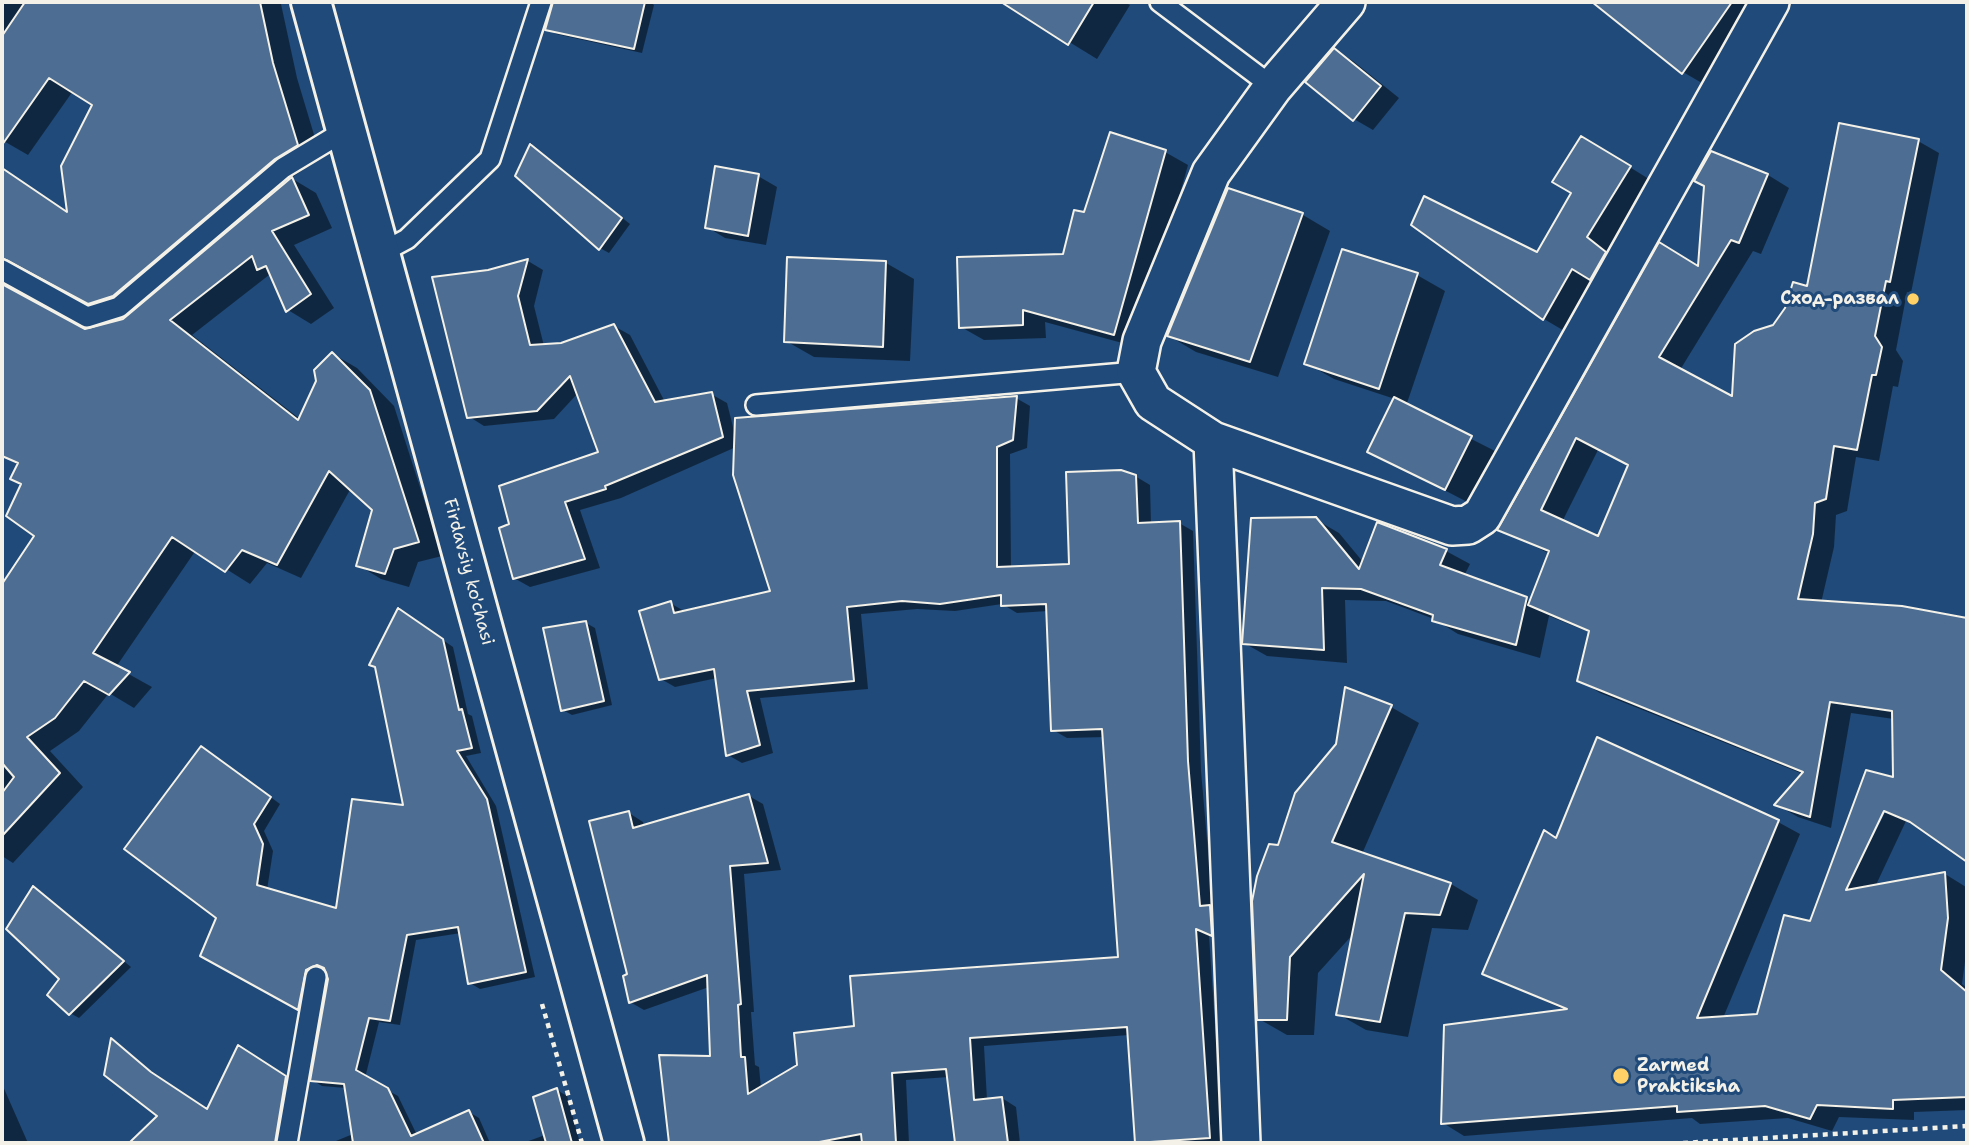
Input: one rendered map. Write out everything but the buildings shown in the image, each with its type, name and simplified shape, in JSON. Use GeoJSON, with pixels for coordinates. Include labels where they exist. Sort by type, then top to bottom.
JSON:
{"type":"FeatureCollection","features":[{"type":"Feature","properties":{"kind":"main road","name":"Firdavsiy ko'chasi"},"geometry":{"type":"LineString","coordinates":[[311,2],[624,1143]]}},
{"type":"Feature","properties":{"kind":"street"},"geometry":{"type":"LineString","coordinates":[[1346,2],[1273,87],[1211,173],[1142,341],[1136,372],[1153,402],[1213,441],[1452,526],[1468,524],[1482,516],[1770,2]]}},
{"type":"Feature","properties":{"kind":"street"},"geometry":{"type":"LineString","coordinates":[[1213,441],[1241,1143]]}},
{"type":"Feature","properties":{"kind":"lane"},"geometry":{"type":"LineString","coordinates":[[379,254],[407,239],[490,159],[541,2]]}},
{"type":"Feature","properties":{"kind":"lane"},"geometry":{"type":"LineString","coordinates":[[1160,2],[1273,87]]}},
{"type":"Feature","properties":{"kind":"lane"},"geometry":{"type":"LineString","coordinates":[[2,270],[87,317],[119,307],[283,167],[346,130]]}},
{"type":"Feature","properties":{"kind":"lane"},"geometry":{"type":"LineString","coordinates":[[756,405],[1136,372]]}},
{"type":"Feature","properties":{"kind":"lane"},"geometry":{"type":"LineString","coordinates":[[287,1143],[316,977]]}},
{"type":"Feature","properties":{"kind":"path"},"geometry":{"type":"LineString","coordinates":[[542,1004],[582,1143]]}},
{"type":"Feature","properties":{"kind":"path"},"geometry":{"type":"LineString","coordinates":[[1683,1143],[1967,1126]]}},
{"type":"Feature","properties":{"kind":"place","name":"Сход-развал"},"geometry":{"type":"Point","coordinates":[1913,299]}},
{"type":"Feature","properties":{"kind":"place","name":"Zarmed Praktiksha"},"geometry":{"type":"Point","coordinates":[1621,1076]}}]}
